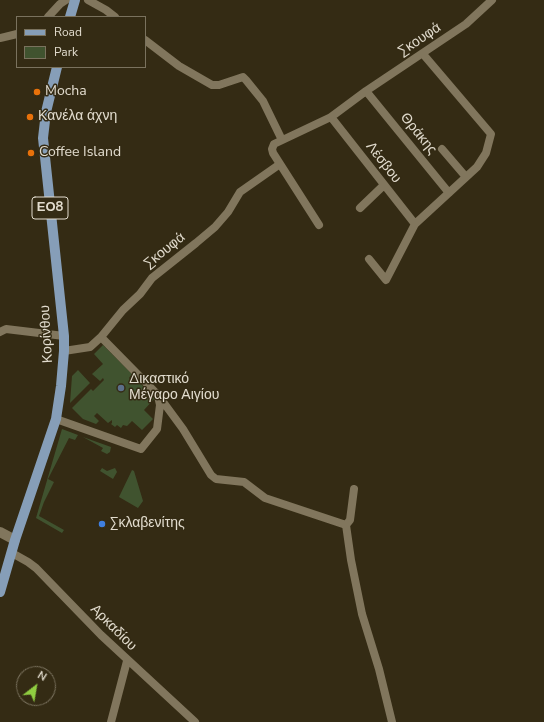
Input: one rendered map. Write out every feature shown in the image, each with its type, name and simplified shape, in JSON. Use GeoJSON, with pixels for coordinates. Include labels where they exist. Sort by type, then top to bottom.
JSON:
{"type":"FeatureCollection","features":[{"type":"Feature","properties":{"kind":"main road"},"geometry":{"type":"LineString","coordinates":[[70,16],[75,0]]}},
{"type":"Feature","properties":{"kind":"main road","name":"Κορίνθου"},"geometry":{"type":"LineString","coordinates":[[0,592],[15,540],[56,419],[61,386],[64,336],[43,138],[46,112],[57,68]]}},
{"type":"Feature","properties":{"kind":"main road"},"geometry":{"type":"LineString","coordinates":[[0,532],[15,540]]}},
{"type":"Feature","properties":{"kind":"street"},"geometry":{"type":"LineString","coordinates":[[49,16],[66,0]]}},
{"type":"Feature","properties":{"kind":"street"},"geometry":{"type":"LineString","coordinates":[[88,0],[114,16]]}},
{"type":"Feature","properties":{"kind":"street","name":"Σκουφά"},"geometry":{"type":"LineString","coordinates":[[282,140],[331,117],[366,91],[466,24],[492,0]]}},
{"type":"Feature","properties":{"kind":"street"},"geometry":{"type":"LineString","coordinates":[[0,38],[16,34]]}},
{"type":"Feature","properties":{"kind":"street"},"geometry":{"type":"LineString","coordinates":[[146,41],[179,66],[212,85],[219,85],[242,77],[246,80],[264,101],[282,140],[274,144],[272,149],[319,225]]}},
{"type":"Feature","properties":{"kind":"street"},"geometry":{"type":"LineString","coordinates":[[369,259],[386,280],[415,224],[477,167],[486,153],[491,134],[423,54]]}},
{"type":"Feature","properties":{"kind":"street","name":"Θράκης"},"geometry":{"type":"LineString","coordinates":[[366,91],[449,194]]}},
{"type":"Feature","properties":{"kind":"street","name":"Λέσβου"},"geometry":{"type":"LineString","coordinates":[[331,117],[415,224]]}},
{"type":"Feature","properties":{"kind":"street"},"geometry":{"type":"LineString","coordinates":[[442,149],[466,177]]}},
{"type":"Feature","properties":{"kind":"street","name":"Σκουφά"},"geometry":{"type":"LineString","coordinates":[[64,351],[90,347],[101,337],[123,310],[140,294],[152,278],[215,227],[228,212],[240,192],[280,164]]}},
{"type":"Feature","properties":{"kind":"street"},"geometry":{"type":"LineString","coordinates":[[360,208],[384,185]]}},
{"type":"Feature","properties":{"kind":"street"},"geometry":{"type":"LineString","coordinates":[[0,332],[6,329],[64,336]]}},
{"type":"Feature","properties":{"kind":"street"},"geometry":{"type":"LineString","coordinates":[[101,337],[158,396],[183,428],[211,475],[216,479],[244,482],[265,498],[346,525]]}},
{"type":"Feature","properties":{"kind":"street"},"geometry":{"type":"LineString","coordinates":[[56,419],[141,448],[157,429],[160,405],[158,396]]}},
{"type":"Feature","properties":{"kind":"street"},"geometry":{"type":"LineString","coordinates":[[354,489],[350,520],[346,525],[351,560],[362,614],[379,669],[392,722]]}},
{"type":"Feature","properties":{"kind":"street","name":"Αρκαδίου"},"geometry":{"type":"LineString","coordinates":[[12,553],[36,568],[127,661],[195,722]]}},
{"type":"Feature","properties":{"kind":"street"},"geometry":{"type":"LineString","coordinates":[[111,722],[127,661]]}},
{"type":"Feature","properties":{"kind":"green space","name":"Δικαστικό Μέγαρο Αιγίου"},"geometry":{"type":"Polygon","coordinates":[[[103,345],[132,374],[129,378],[134,384],[138,381],[155,398],[144,410],[153,419],[142,430],[132,421],[127,426],[123,425],[121,428],[117,425],[115,427],[111,424],[112,420],[108,423],[97,413],[94,416],[99,421],[96,424],[83,419],[72,408],[91,389],[93,391],[104,380],[103,378],[100,381],[92,374],[103,364],[94,354],[103,345]]]}},
{"type":"Feature","properties":{"kind":"green space"},"geometry":{"type":"Polygon","coordinates":[[[78,370],[90,383],[70,403],[72,376],[78,370]]]}},
{"type":"Feature","properties":{"kind":"green space"},"geometry":{"type":"Polygon","coordinates":[[[62,429],[78,435],[75,440],[69,438],[48,479],[54,482],[39,516],[64,530],[62,533],[36,518],[62,429]]]}},
{"type":"Feature","properties":{"kind":"green space"},"geometry":{"type":"Polygon","coordinates":[[[83,437],[111,447],[110,452],[107,454],[101,451],[103,448],[83,437]]]}},
{"type":"Feature","properties":{"kind":"green space"},"geometry":{"type":"Polygon","coordinates":[[[102,468],[107,471],[115,468],[117,472],[113,479],[100,471],[102,468]]]}},
{"type":"Feature","properties":{"kind":"green space"},"geometry":{"type":"Polygon","coordinates":[[[132,470],[134,471],[143,501],[138,508],[119,497],[132,470]]]}},
{"type":"Feature","properties":{"kind":"place","name":"Mocha"},"geometry":{"type":"Point","coordinates":[37,92]}},
{"type":"Feature","properties":{"kind":"place","name":"Κανέλα άχνη"},"geometry":{"type":"Point","coordinates":[30,117]}},
{"type":"Feature","properties":{"kind":"place","name":"Coffee Island"},"geometry":{"type":"Point","coordinates":[31,153]}},
{"type":"Feature","properties":{"kind":"place","name":"Δικαστικό Μέγαρο Αιγίου"},"geometry":{"type":"Point","coordinates":[121,388]}},
{"type":"Feature","properties":{"kind":"place","name":"Σκλαβενίτης"},"geometry":{"type":"Point","coordinates":[102,524]}}]}
